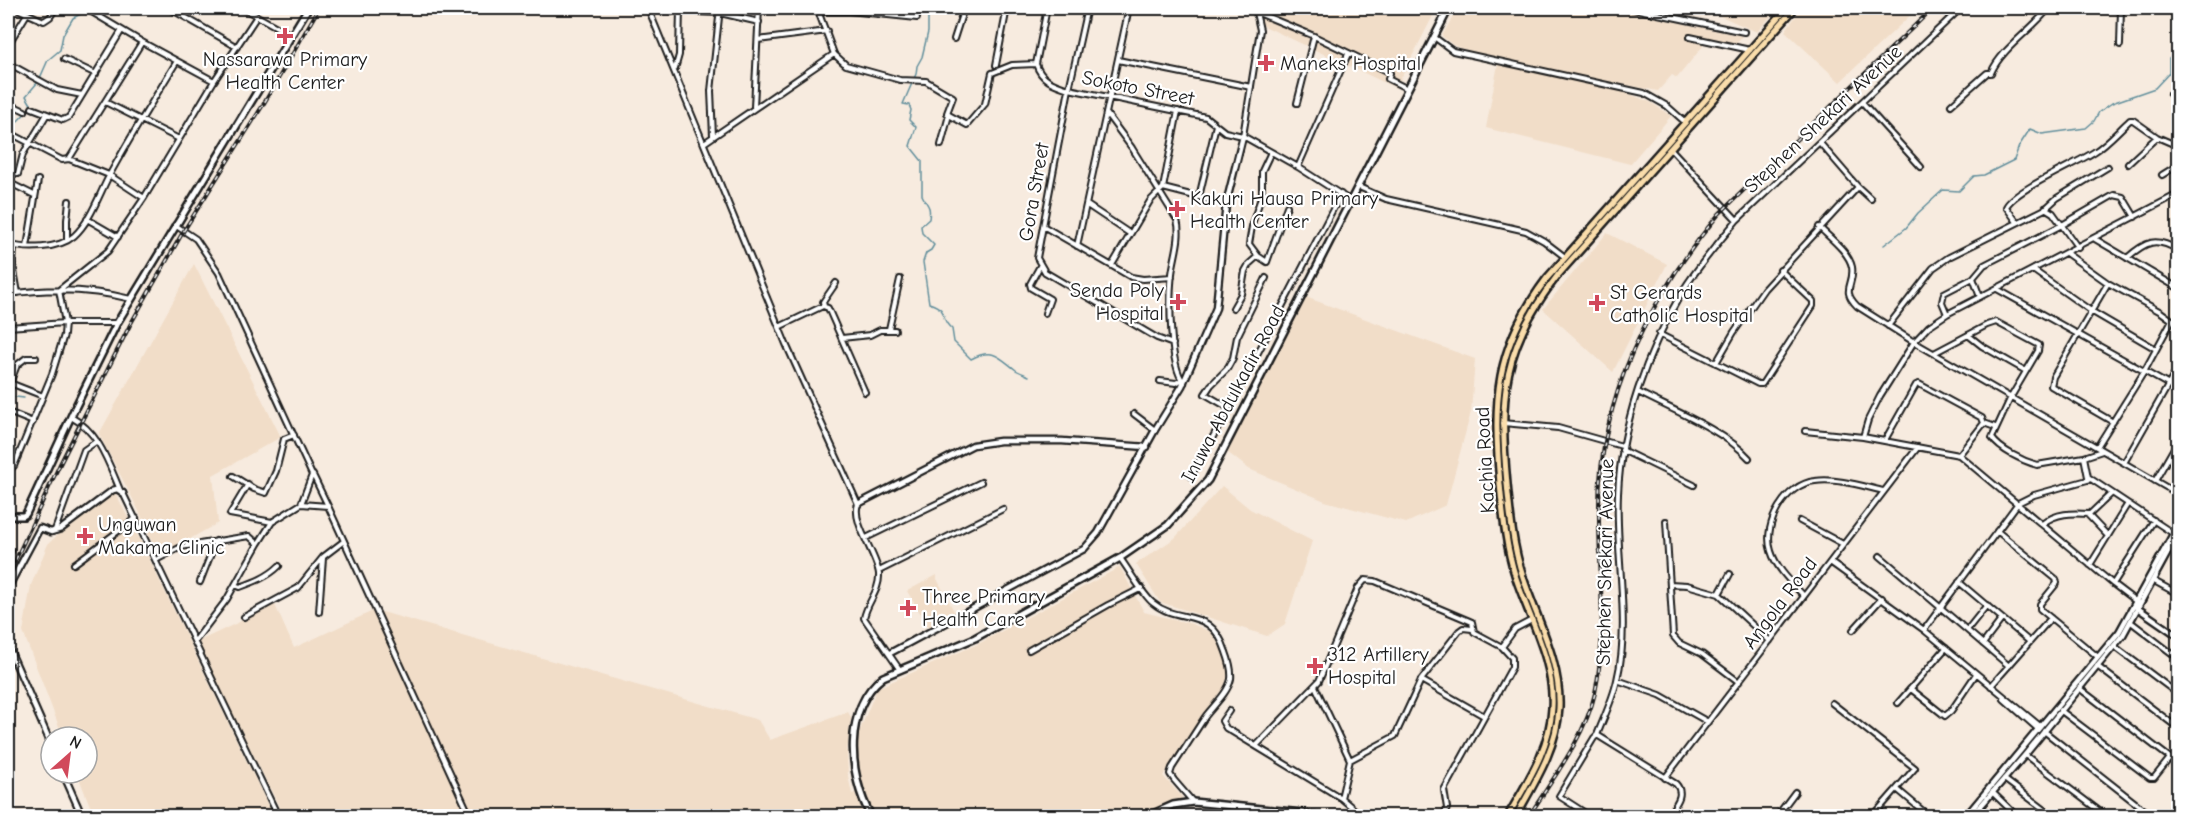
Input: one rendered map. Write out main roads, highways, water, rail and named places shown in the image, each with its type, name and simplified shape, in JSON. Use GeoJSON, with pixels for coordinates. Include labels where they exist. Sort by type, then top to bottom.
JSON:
{"type":"FeatureCollection","features":[{"type":"Feature","properties":{"kind":"main road"},"geometry":{"type":"LineString","coordinates":[[8,516],[26,514],[117,322],[308,8]]}},
{"type":"Feature","properties":{"kind":"main road","name":"Inuwa Abdulkadir Road"},"geometry":{"type":"LineString","coordinates":[[871,816],[864,806],[855,778],[854,749],[858,714],[866,694],[874,684],[883,677],[975,638],[1120,558],[1168,525],[1208,480],[1449,8]]}},
{"type":"Feature","properties":{"kind":"main road","name":"Kachia Road"},"geometry":{"type":"LineString","coordinates":[[1508,816],[1543,751],[1551,717],[1552,693],[1550,674],[1512,565],[1504,523],[1497,442],[1497,392],[1505,357],[1517,326],[1536,293],[1787,8]]}},
{"type":"Feature","properties":{"kind":"main road","name":"Kachia Road"},"geometry":{"type":"LineString","coordinates":[[1516,816],[1544,765],[1552,743],[1558,719],[1559,694],[1554,662],[1516,552],[1511,522],[1503,422],[1504,394],[1512,360],[1533,311],[1558,275],[1795,8]]}},
{"type":"Feature","properties":{"kind":"main road"},"geometry":{"type":"LineString","coordinates":[[1148,816],[1173,805],[1193,802],[1316,816]]}},
{"type":"Feature","properties":{"kind":"waterway"},"geometry":{"type":"LineString","coordinates":[[928,8],[928,32],[922,57],[903,104],[909,105],[911,110],[909,120],[916,127],[910,146],[922,161],[922,195],[929,210],[929,219],[921,226],[922,233],[934,245],[926,253],[923,262],[929,303],[940,309],[945,321],[952,329],[954,342],[971,359],[979,355],[995,355],[1029,376]]}},
{"type":"Feature","properties":{"kind":"waterway"},"geometry":{"type":"LineString","coordinates":[[40,78],[48,60],[60,50],[63,35],[73,18],[86,11]]}},
{"type":"Feature","properties":{"kind":"waterway"},"geometry":{"type":"LineString","coordinates":[[1884,245],[1906,228],[1918,213],[1943,190],[1959,191],[1974,176],[1984,175],[2014,160],[2019,146],[2030,129],[2042,134],[2086,128],[2099,112],[2112,103],[2155,88],[2169,73],[2169,58],[2178,49]]}},
{"type":"Feature","properties":{"kind":"waterway"},"geometry":{"type":"LineString","coordinates":[[8,144],[13,138],[15,124],[32,106],[26,96],[38,82]]}},
{"type":"Feature","properties":{"kind":"waterway"},"geometry":{"type":"LineString","coordinates":[[8,396],[24,398]]}},
{"type":"Feature","properties":{"kind":"railway"},"geometry":{"type":"LineString","coordinates":[[8,576],[59,466],[130,325],[183,232],[263,105],[319,8]]}},
{"type":"Feature","properties":{"kind":"railway"},"geometry":{"type":"LineString","coordinates":[[1529,816],[1576,741],[1595,693],[1602,623],[1599,529],[1601,466],[1608,426],[1633,350],[1671,279],[1719,214],[1933,8]]}},
{"type":"Feature","properties":{"kind":"place","name":"Nassarawa Primary Health Center"},"geometry":{"type":"Point","coordinates":[285,36]}},
{"type":"Feature","properties":{"kind":"place","name":"Maneks Hospital"},"geometry":{"type":"Point","coordinates":[1266,63]}},
{"type":"Feature","properties":{"kind":"place","name":"Kakuri Hausa Primary Health Center"},"geometry":{"type":"Point","coordinates":[1177,209]}},
{"type":"Feature","properties":{"kind":"place","name":"Senda Poly Hospital"},"geometry":{"type":"Point","coordinates":[1178,302]}},
{"type":"Feature","properties":{"kind":"place","name":"St Gerards Catholic Hospital"},"geometry":{"type":"Point","coordinates":[1597,303]}},
{"type":"Feature","properties":{"kind":"place","name":"Unguwan Makama Clinic"},"geometry":{"type":"Point","coordinates":[85,536]}},
{"type":"Feature","properties":{"kind":"place","name":"Three Primary Health Care"},"geometry":{"type":"Point","coordinates":[908,608]}},
{"type":"Feature","properties":{"kind":"place","name":"312 Artillery Hospital"},"geometry":{"type":"Point","coordinates":[1315,666]}}]}
